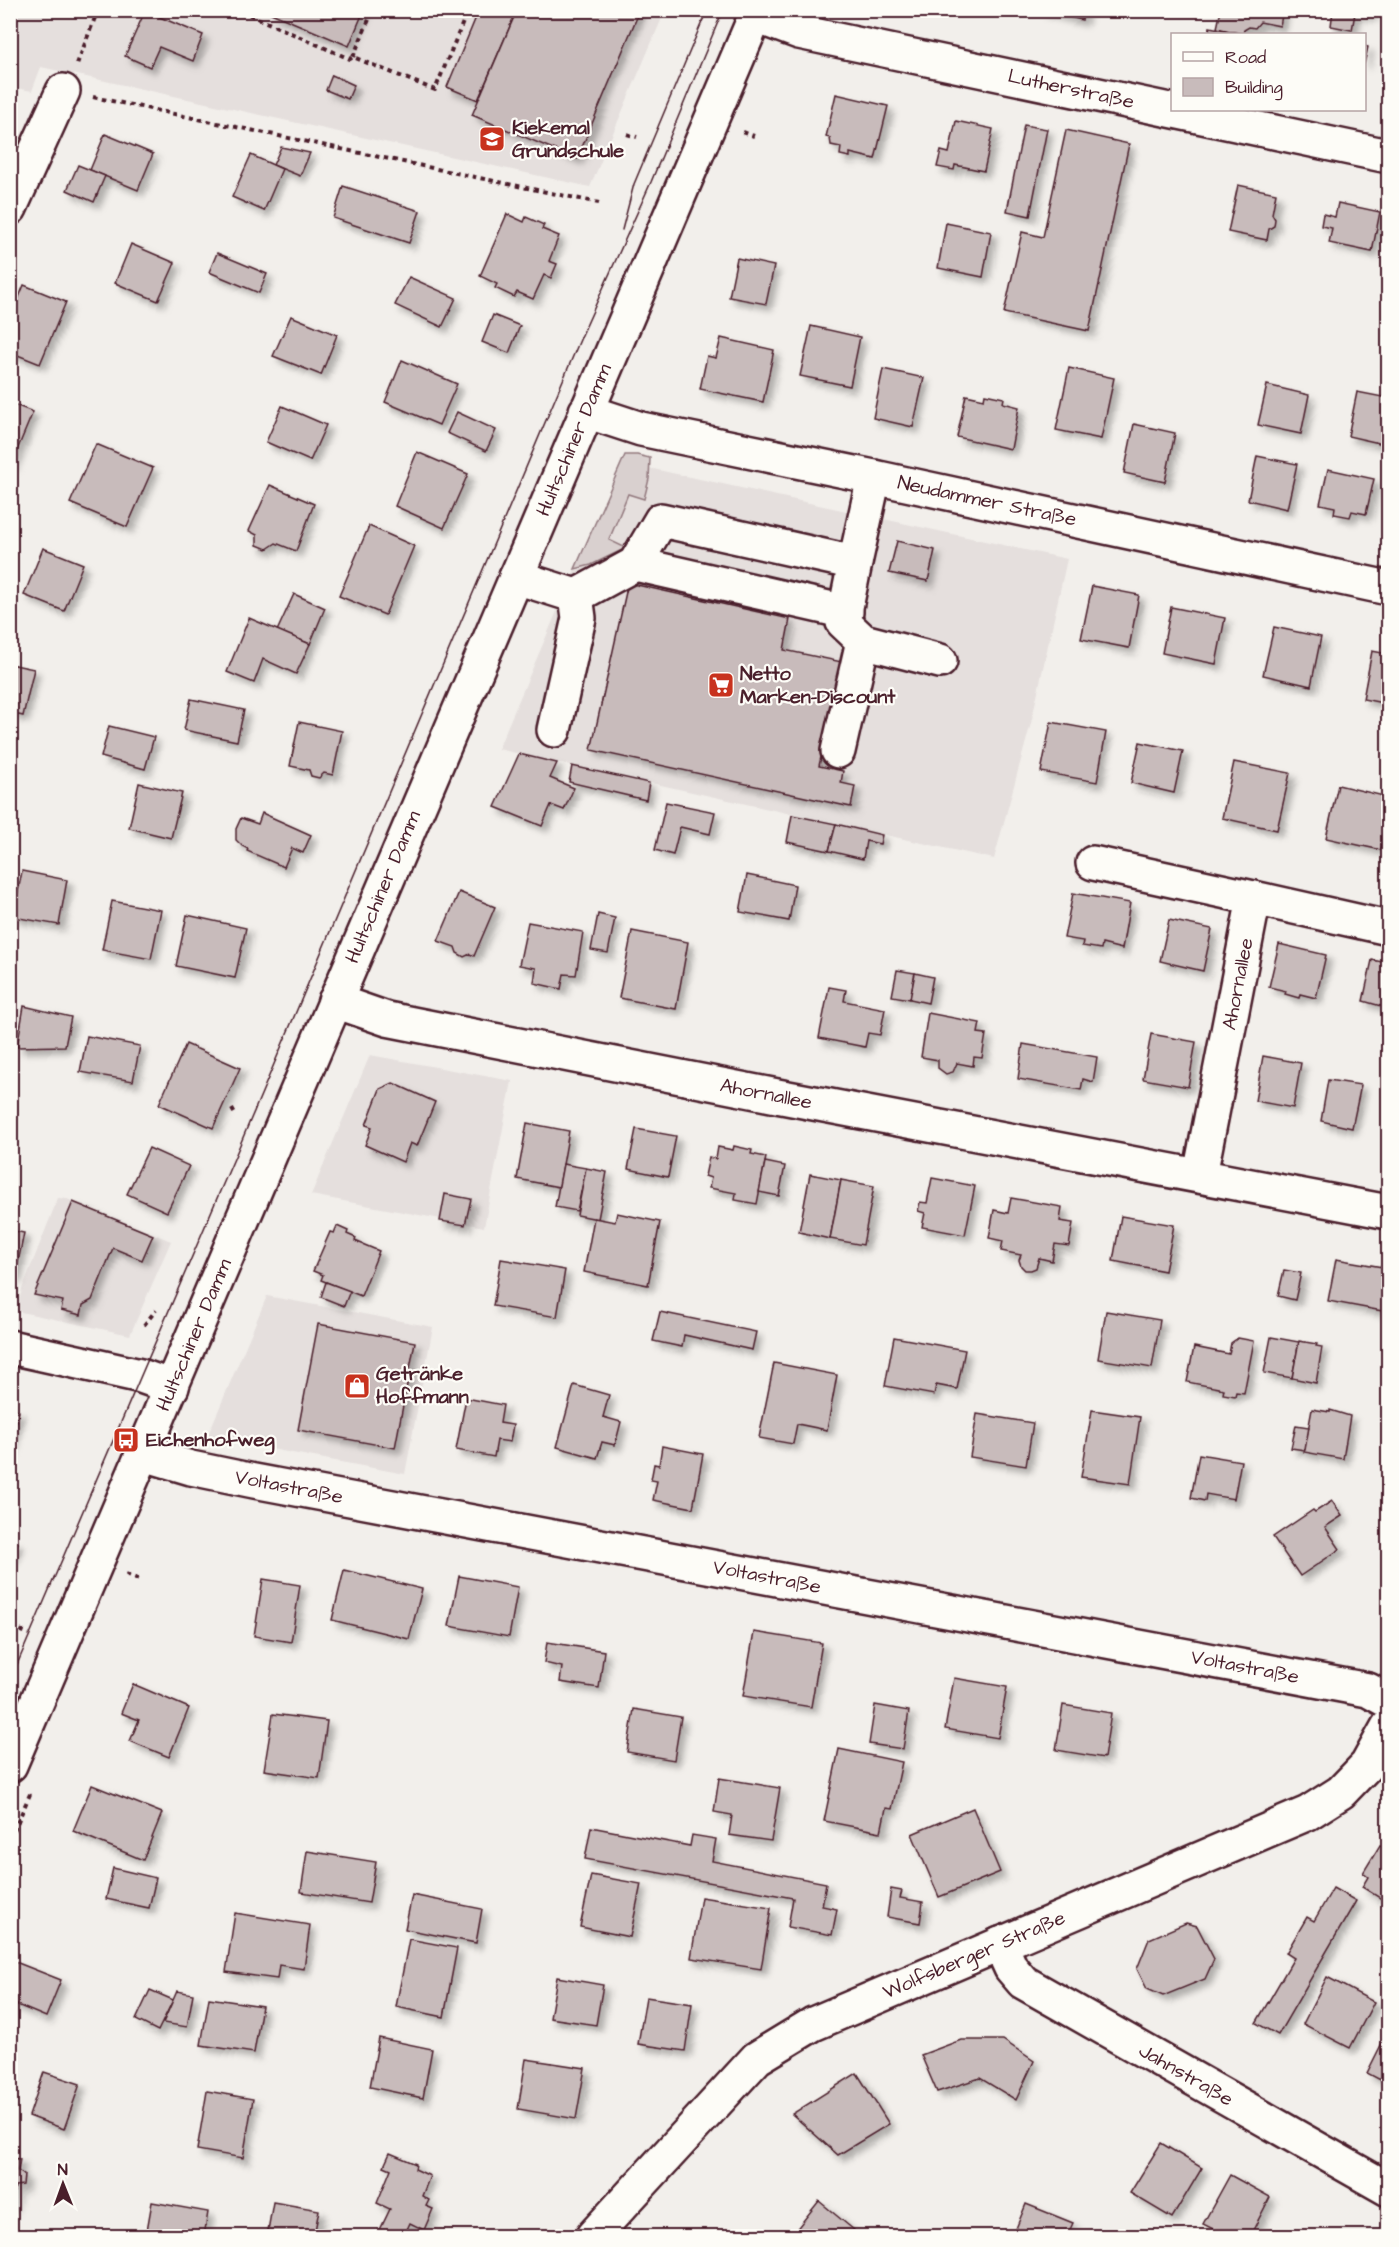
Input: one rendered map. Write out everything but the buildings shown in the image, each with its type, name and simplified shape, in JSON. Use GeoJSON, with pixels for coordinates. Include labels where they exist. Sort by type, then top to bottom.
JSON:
{"type":"FeatureCollection","features":[{"type":"Feature","properties":{"kind":"street","name":"Lutherstraße"},"geometry":{"type":"LineString","coordinates":[[757,13],[799,32],[1171,110]]}},
{"type":"Feature","properties":{"kind":"street","name":"Hultschiner Damm"},"geometry":{"type":"LineString","coordinates":[[10,1765],[757,13]]}},
{"type":"Feature","properties":{"kind":"street"},"geometry":{"type":"LineString","coordinates":[[10,208],[68,82]]}},
{"type":"Feature","properties":{"kind":"street","name":"Lutherstraße"},"geometry":{"type":"LineString","coordinates":[[1175,111],[1389,156]]}},
{"type":"Feature","properties":{"kind":"street","name":"Neudammer Straße"},"geometry":{"type":"LineString","coordinates":[[586,411],[640,429],[1389,588]]}},
{"type":"Feature","properties":{"kind":"street"},"geometry":{"type":"LineString","coordinates":[[874,477],[843,622],[863,641],[940,661]]}},
{"type":"Feature","properties":{"kind":"street"},"geometry":{"type":"LineString","coordinates":[[516,577],[576,596],[635,564],[661,520],[855,563]]}},
{"type":"Feature","properties":{"kind":"street"},"geometry":{"type":"LineString","coordinates":[[635,564],[846,612]]}},
{"type":"Feature","properties":{"kind":"street"},"geometry":{"type":"LineString","coordinates":[[554,730],[579,618],[576,596]]}},
{"type":"Feature","properties":{"kind":"street"},"geometry":{"type":"LineString","coordinates":[[838,751],[863,641]]}},
{"type":"Feature","properties":{"kind":"street"},"geometry":{"type":"LineString","coordinates":[[1092,863],[1389,928]]}},
{"type":"Feature","properties":{"kind":"street","name":"Ahornallee"},"geometry":{"type":"LineString","coordinates":[[1200,1175],[1254,898]]}},
{"type":"Feature","properties":{"kind":"street","name":"Ahornallee"},"geometry":{"type":"LineString","coordinates":[[335,1001],[362,1012],[398,1021],[789,1099],[1389,1212]]}},
{"type":"Feature","properties":{"kind":"street"},"geometry":{"type":"LineString","coordinates":[[10,1347],[141,1376],[172,1387]]}},
{"type":"Feature","properties":{"kind":"street","name":"Voltastraße"},"geometry":{"type":"LineString","coordinates":[[144,1454],[191,1468],[266,1483],[1368,1690],[1389,1701]]}},
{"type":"Feature","properties":{"kind":"street","name":"Wolfsberger Straße"},"geometry":{"type":"LineString","coordinates":[[593,2236],[757,2058],[813,2024],[1308,1813],[1341,1792],[1367,1765],[1389,1727]]}},
{"type":"Feature","properties":{"kind":"street","name":"Jahnstraße"},"geometry":{"type":"LineString","coordinates":[[1000,1944],[1011,1968],[1023,1982],[1389,2189]]}},
{"type":"Feature","properties":{"kind":"path"},"geometry":{"type":"LineString","coordinates":[[98,10],[68,82],[599,203]]}},
{"type":"Feature","properties":{"kind":"path"},"geometry":{"type":"LineString","coordinates":[[353,57],[372,10]]}},
{"type":"Feature","properties":{"kind":"path"},"geometry":{"type":"LineString","coordinates":[[241,11],[350,58],[353,57],[435,90],[468,10]]}},
{"type":"Feature","properties":{"kind":"path"},"geometry":{"type":"LineString","coordinates":[[627,134],[637,137]]}},
{"type":"Feature","properties":{"kind":"path"},"geometry":{"type":"LineString","coordinates":[[232,1109],[236,1116]]}},
{"type":"Feature","properties":{"kind":"path"},"geometry":{"type":"LineString","coordinates":[[144,1325],[156,1310]]}},
{"type":"Feature","properties":{"kind":"path"},"geometry":{"type":"LineString","coordinates":[[12,1628],[30,1635]]}},
{"type":"Feature","properties":{"kind":"shaded area","name":"Kiekemal Grundschule"},"geometry":{"type":"Polygon","coordinates":[[[11,11],[665,11],[590,187],[41,67],[32,91],[11,87],[11,11]]]}},
{"type":"Feature","properties":{"kind":"shaded area"},"geometry":{"type":"Polygon","coordinates":[[[625,455],[650,458],[649,479],[644,499],[628,494],[609,540],[626,548],[591,565],[575,569],[625,455]]]}},
{"type":"Feature","properties":{"kind":"shaded area"},"geometry":{"type":"Polygon","coordinates":[[[621,462],[1067,559],[1031,723],[994,859],[498,749],[621,462]]]}},
{"type":"Feature","properties":{"kind":"shaded area"},"geometry":{"type":"Polygon","coordinates":[[[370,1055],[512,1081],[484,1227],[311,1195],[370,1055]]]}},
{"type":"Feature","properties":{"kind":"shaded area"},"geometry":{"type":"Polygon","coordinates":[[[58,1198],[67,1199],[171,1241],[130,1335],[16,1311],[22,1289],[58,1198]]]}},
{"type":"Feature","properties":{"kind":"shaded area"},"geometry":{"type":"Polygon","coordinates":[[[267,1296],[433,1327],[405,1474],[207,1437],[267,1296]]]}},
{"type":"Feature","properties":{"kind":"tram line"},"geometry":{"type":"LineString","coordinates":[[622,230],[634,184],[707,10]]}},
{"type":"Feature","properties":{"kind":"tram line"},"geometry":{"type":"LineString","coordinates":[[10,1681],[239,1147],[582,335],[651,182],[723,10]]}},
{"type":"Feature","properties":{"kind":"place","name":"Kiekemal Grundschule"},"geometry":{"type":"Point","coordinates":[492,139]}},
{"type":"Feature","properties":{"kind":"place","name":"Netto Marken-Discount"},"geometry":{"type":"Point","coordinates":[721,685]}},
{"type":"Feature","properties":{"kind":"place","name":"Getränke Hoffmann"},"geometry":{"type":"Point","coordinates":[357,1386]}},
{"type":"Feature","properties":{"kind":"place","name":"Eichenhofweg"},"geometry":{"type":"Point","coordinates":[126,1440]}}]}
